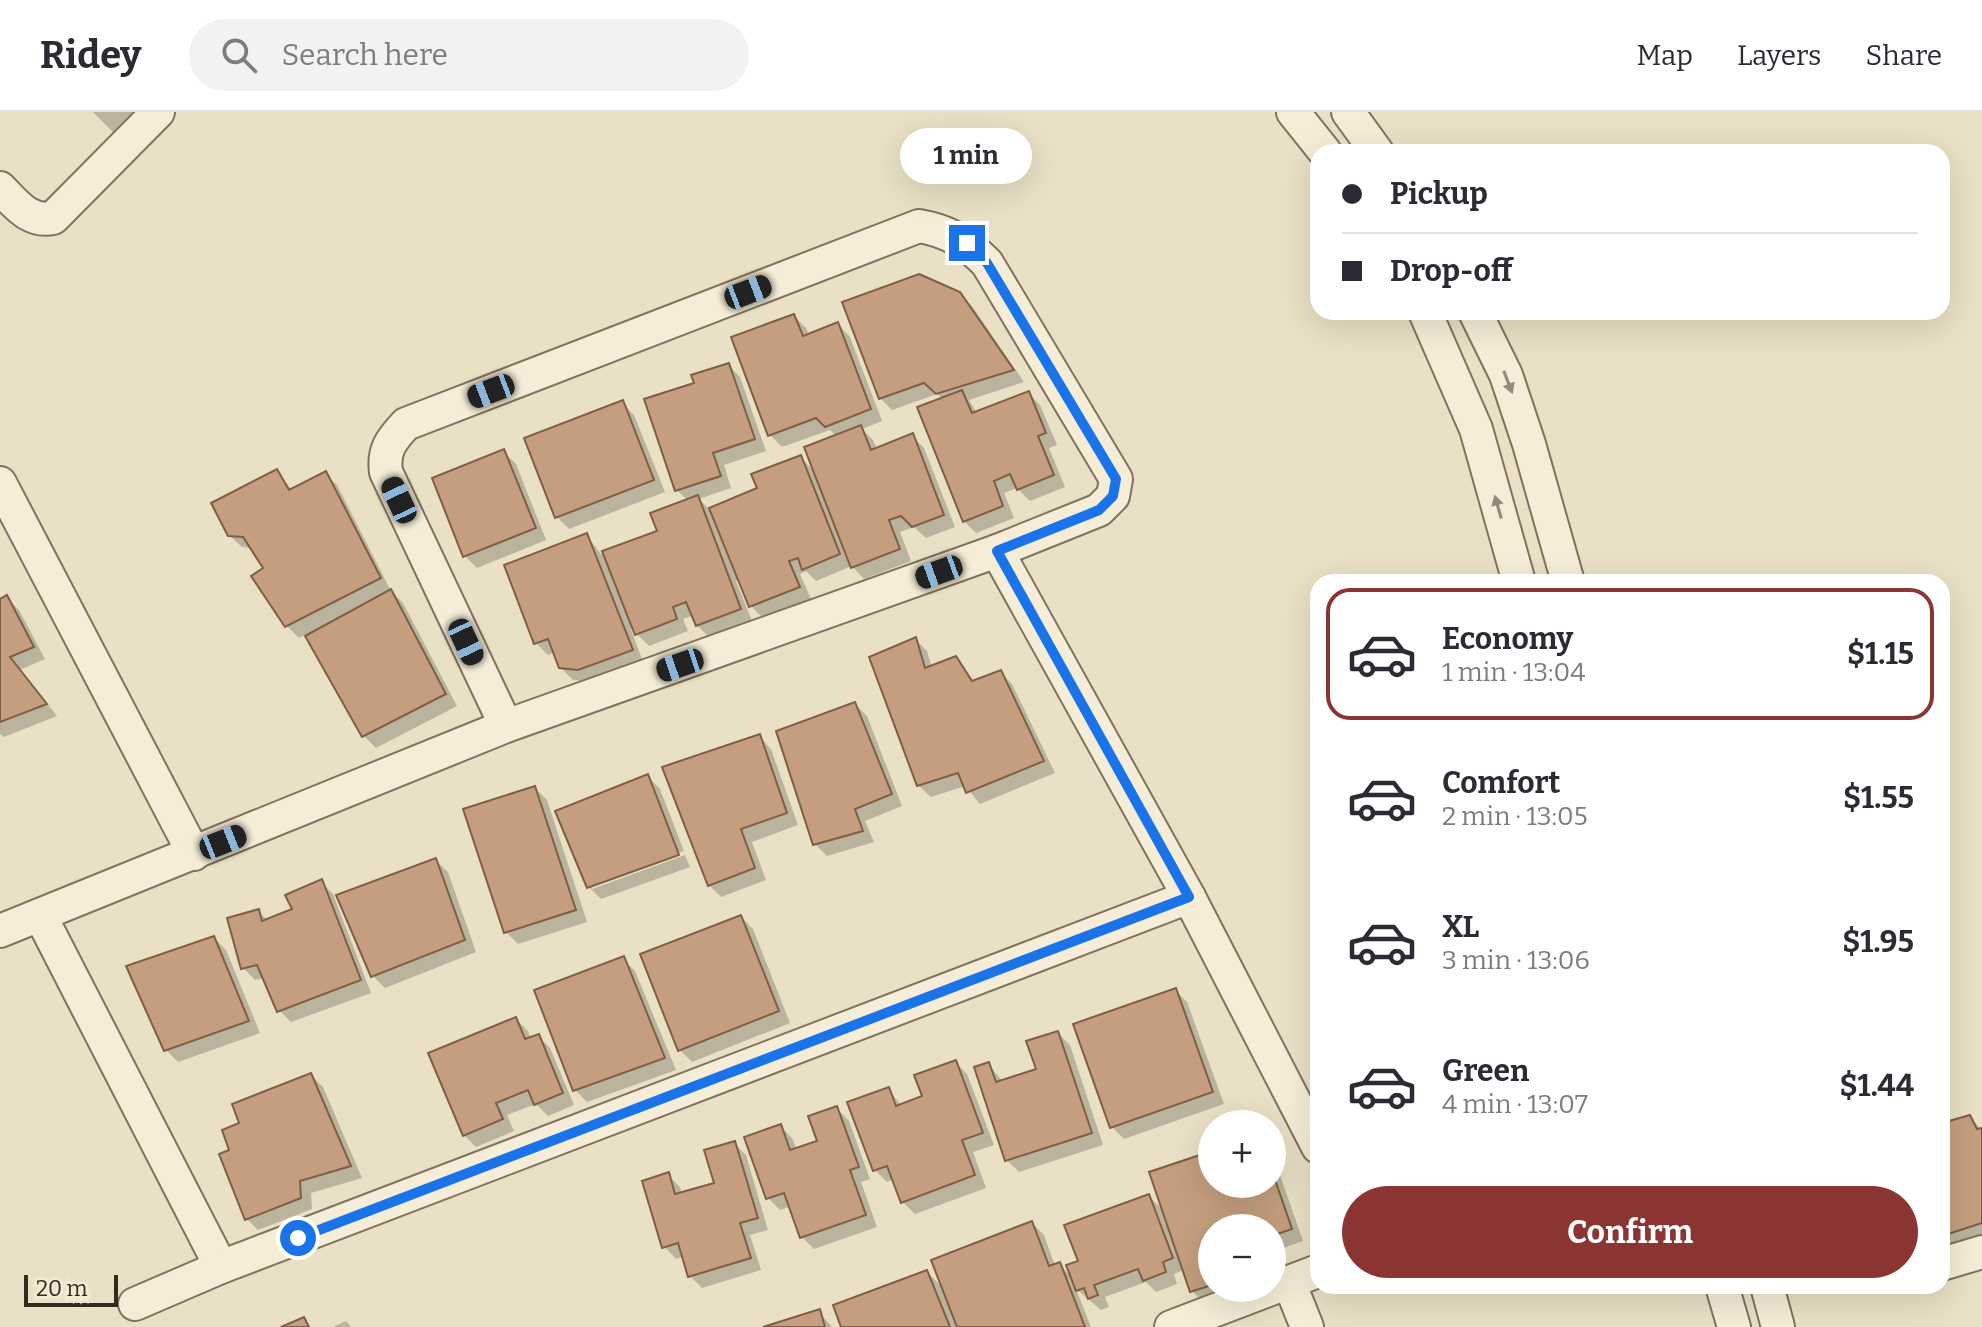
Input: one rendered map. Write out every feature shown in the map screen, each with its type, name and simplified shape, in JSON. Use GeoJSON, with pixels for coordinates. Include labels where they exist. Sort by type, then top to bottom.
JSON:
{"type":"FeatureCollection","features":[{"type":"Feature","properties":{"kind":"street"},"geometry":{"type":"LineString","coordinates":[[0,188],[34,218],[53,218],[158,112]]}},
{"type":"Feature","properties":{"kind":"street"},"geometry":{"type":"LineString","coordinates":[[1293,112],[1319,144]]}},
{"type":"Feature","properties":{"kind":"street"},"geometry":{"type":"LineString","coordinates":[[1348,112],[1371,144]]}},
{"type":"Feature","properties":{"kind":"street"},"geometry":{"type":"LineString","coordinates":[[0,931],[506,726],[997,551],[1099,510],[1113,496],[1116,479],[987,263],[967,243],[943,230],[919,226],[406,424],[391,440],[384,454],[386,472],[506,726]]}},
{"type":"Feature","properties":{"kind":"street"},"geometry":{"type":"LineString","coordinates":[[1428,320],[1476,429],[1517,574]]}},
{"type":"Feature","properties":{"kind":"street"},"geometry":{"type":"LineString","coordinates":[[1479,320],[1506,375],[1566,574]]}},
{"type":"Feature","properties":{"kind":"street"},"geometry":{"type":"LineString","coordinates":[[0,483],[194,854]]}},
{"type":"Feature","properties":{"kind":"street"},"geometry":{"type":"LineString","coordinates":[[997,551],[1189,897],[1310,1131]]}},
{"type":"Feature","properties":{"kind":"street"},"geometry":{"type":"LineString","coordinates":[[135,1304],[221,1267],[1189,897]]}},
{"type":"Feature","properties":{"kind":"street"},"geometry":{"type":"LineString","coordinates":[[40,915],[221,1267]]}},
{"type":"Feature","properties":{"kind":"street"},"geometry":{"type":"LineString","coordinates":[[1950,1262],[1982,1252]]}},
{"type":"Feature","properties":{"kind":"street"},"geometry":{"type":"LineString","coordinates":[[1171,1327],[1304,1277],[1307,1327]]}},
{"type":"Feature","properties":{"kind":"street"},"geometry":{"type":"LineString","coordinates":[[1724,1294],[1734,1327]]}},
{"type":"Feature","properties":{"kind":"street"},"geometry":{"type":"LineString","coordinates":[[1769,1294],[1778,1327]]}},
{"type":"Feature","properties":{"kind":"building"},"geometry":{"type":"Polygon","coordinates":[[[919,274],[960,292],[1014,370],[936,394],[924,383],[879,399],[842,302],[919,274]]]}},
{"type":"Feature","properties":{"kind":"building"},"geometry":{"type":"Polygon","coordinates":[[[794,314],[803,336],[838,322],[871,409],[825,427],[816,418],[768,436],[731,337],[794,314]]]}},
{"type":"Feature","properties":{"kind":"building"},"geometry":{"type":"Polygon","coordinates":[[[729,363],[755,439],[713,453],[721,476],[675,491],[644,399],[694,383],[691,375],[729,363]]]}},
{"type":"Feature","properties":{"kind":"building"},"geometry":{"type":"Polygon","coordinates":[[[962,390],[972,413],[1029,391],[1046,433],[1038,436],[1054,475],[1017,490],[1010,474],[994,481],[1003,506],[963,522],[917,407],[962,390]]]}},
{"type":"Feature","properties":{"kind":"building"},"geometry":{"type":"Polygon","coordinates":[[[623,400],[654,480],[555,518],[524,438],[623,400]]]}},
{"type":"Feature","properties":{"kind":"building"},"geometry":{"type":"Polygon","coordinates":[[[861,425],[871,450],[913,433],[944,515],[912,527],[901,516],[889,520],[900,549],[851,568],[804,447],[861,425]]]}},
{"type":"Feature","properties":{"kind":"building"},"geometry":{"type":"Polygon","coordinates":[[[504,449],[536,528],[463,557],[432,478],[504,449]]]}},
{"type":"Feature","properties":{"kind":"building"},"geometry":{"type":"Polygon","coordinates":[[[801,455],[840,554],[802,570],[798,558],[789,561],[800,587],[749,607],[709,508],[757,488],[751,474],[801,455]]]}},
{"type":"Feature","properties":{"kind":"building"},"geometry":{"type":"Polygon","coordinates":[[[277,469],[289,490],[326,471],[381,578],[285,627],[251,576],[263,568],[243,537],[228,536],[211,503],[277,469]]]}},
{"type":"Feature","properties":{"kind":"building"},"geometry":{"type":"Polygon","coordinates":[[[698,495],[741,609],[696,626],[686,602],[673,607],[677,619],[635,635],[602,551],[657,531],[650,513],[698,495]]]}},
{"type":"Feature","properties":{"kind":"building"},"geometry":{"type":"Polygon","coordinates":[[[587,533],[633,650],[578,670],[559,668],[548,639],[534,644],[504,565],[587,533]]]}},
{"type":"Feature","properties":{"kind":"building"},"geometry":{"type":"Polygon","coordinates":[[[391,589],[446,694],[362,737],[305,636],[391,589]]]}},
{"type":"Feature","properties":{"kind":"building"},"geometry":{"type":"Polygon","coordinates":[[[7,595],[34,647],[10,657],[47,704],[0,722],[0,599],[7,595]]]}},
{"type":"Feature","properties":{"kind":"building"},"geometry":{"type":"Polygon","coordinates":[[[916,637],[925,668],[956,656],[972,681],[1001,670],[1044,761],[966,793],[958,773],[917,786],[869,657],[916,637]]]}},
{"type":"Feature","properties":{"kind":"building"},"geometry":{"type":"Polygon","coordinates":[[[855,702],[892,794],[855,809],[863,831],[813,845],[776,731],[855,702]]]}},
{"type":"Feature","properties":{"kind":"building"},"geometry":{"type":"Polygon","coordinates":[[[760,734],[787,813],[741,829],[755,868],[708,886],[662,767],[760,734]]]}},
{"type":"Feature","properties":{"kind":"building"},"geometry":{"type":"Polygon","coordinates":[[[648,774],[679,855],[587,888],[555,811],[648,774]]]}},
{"type":"Feature","properties":{"kind":"building"},"geometry":{"type":"Polygon","coordinates":[[[535,786],[576,910],[504,933],[463,809],[535,786]]]}},
{"type":"Feature","properties":{"kind":"building"},"geometry":{"type":"Polygon","coordinates":[[[436,858],[465,940],[371,977],[336,895],[436,858]]]}},
{"type":"Feature","properties":{"kind":"building"},"geometry":{"type":"Polygon","coordinates":[[[322,879],[361,980],[277,1012],[257,965],[241,969],[227,918],[259,909],[262,921],[292,909],[285,895],[322,879]]]}},
{"type":"Feature","properties":{"kind":"building"},"geometry":{"type":"Polygon","coordinates":[[[741,915],[779,1011],[678,1051],[640,954],[741,915]]]}},
{"type":"Feature","properties":{"kind":"building"},"geometry":{"type":"Polygon","coordinates":[[[214,936],[249,1021],[164,1051],[126,966],[214,936]]]}},
{"type":"Feature","properties":{"kind":"building"},"geometry":{"type":"Polygon","coordinates":[[[624,956],[665,1058],[573,1091],[534,990],[624,956]]]}},
{"type":"Feature","properties":{"kind":"building"},"geometry":{"type":"Polygon","coordinates":[[[1176,988],[1213,1092],[1110,1128],[1073,1024],[1176,988]]]}},
{"type":"Feature","properties":{"kind":"building"},"geometry":{"type":"Polygon","coordinates":[[[516,1017],[525,1039],[539,1034],[563,1093],[534,1105],[528,1090],[496,1103],[503,1119],[463,1136],[428,1053],[516,1017]]]}},
{"type":"Feature","properties":{"kind":"building"},"geometry":{"type":"Polygon","coordinates":[[[1058,1031],[1092,1133],[1005,1161],[974,1067],[989,1062],[996,1082],[1036,1069],[1026,1041],[1058,1031]]]}},
{"type":"Feature","properties":{"kind":"building"},"geometry":{"type":"Polygon","coordinates":[[[956,1060],[983,1133],[962,1140],[975,1175],[901,1203],[887,1166],[873,1171],[847,1102],[889,1087],[896,1106],[922,1096],[914,1075],[956,1060]]]}},
{"type":"Feature","properties":{"kind":"building"},"geometry":{"type":"Polygon","coordinates":[[[311,1073],[351,1166],[300,1181],[301,1198],[245,1220],[219,1154],[229,1150],[222,1130],[239,1123],[232,1104],[311,1073]]]}},
{"type":"Feature","properties":{"kind":"building"},"geometry":{"type":"Polygon","coordinates":[[[837,1106],[859,1167],[850,1170],[866,1215],[800,1238],[784,1193],[766,1199],[744,1137],[781,1124],[790,1150],[817,1141],[808,1116],[837,1106]]]}},
{"type":"Feature","properties":{"kind":"building"},"geometry":{"type":"Polygon","coordinates":[[[1970,1115],[1977,1129],[1982,1128],[1982,1223],[1950,1233],[1950,1121],[1970,1115]]]}},
{"type":"Feature","properties":{"kind":"building"},"geometry":{"type":"Polygon","coordinates":[[[735,1141],[758,1218],[740,1223],[751,1258],[688,1277],[678,1243],[662,1248],[642,1181],[669,1172],[675,1194],[714,1183],[704,1150],[735,1141]]]}},
{"type":"Feature","properties":{"kind":"building"},"geometry":{"type":"Polygon","coordinates":[[[1198,1156],[1198,1198],[1281,1198],[1292,1229],[1286,1231],[1286,1214],[1198,1214],[1198,1289],[1190,1292],[1149,1172],[1198,1156]]]}},
{"type":"Feature","properties":{"kind":"building"},"geometry":{"type":"Polygon","coordinates":[[[1149,1194],[1173,1258],[1163,1262],[1166,1272],[1143,1281],[1138,1269],[1094,1285],[1098,1295],[1088,1299],[1084,1288],[1076,1291],[1066,1265],[1078,1261],[1064,1225],[1149,1194]]]}},
{"type":"Feature","properties":{"kind":"building"},"geometry":{"type":"Polygon","coordinates":[[[1032,1221],[1049,1266],[1060,1262],[1085,1327],[957,1327],[931,1260],[1032,1221]]]}},
{"type":"Feature","properties":{"kind":"building"},"geometry":{"type":"Polygon","coordinates":[[[927,1270],[950,1327],[841,1327],[833,1305],[927,1270]]]}},
{"type":"Feature","properties":{"kind":"building"},"geometry":{"type":"Polygon","coordinates":[[[820,1309],[825,1327],[763,1327],[820,1309]]]}},
{"type":"Feature","properties":{"kind":"building"},"geometry":{"type":"Polygon","coordinates":[[[304,1317],[309,1327],[281,1327],[304,1317]]]}},
{"type":"Feature","properties":{"kind":"route"},"geometry":{"type":"LineString","coordinates":[[298,1238],[1189,897],[997,551],[1099,510],[1113,496],[1116,479],[987,263],[967,243]]}}]}
